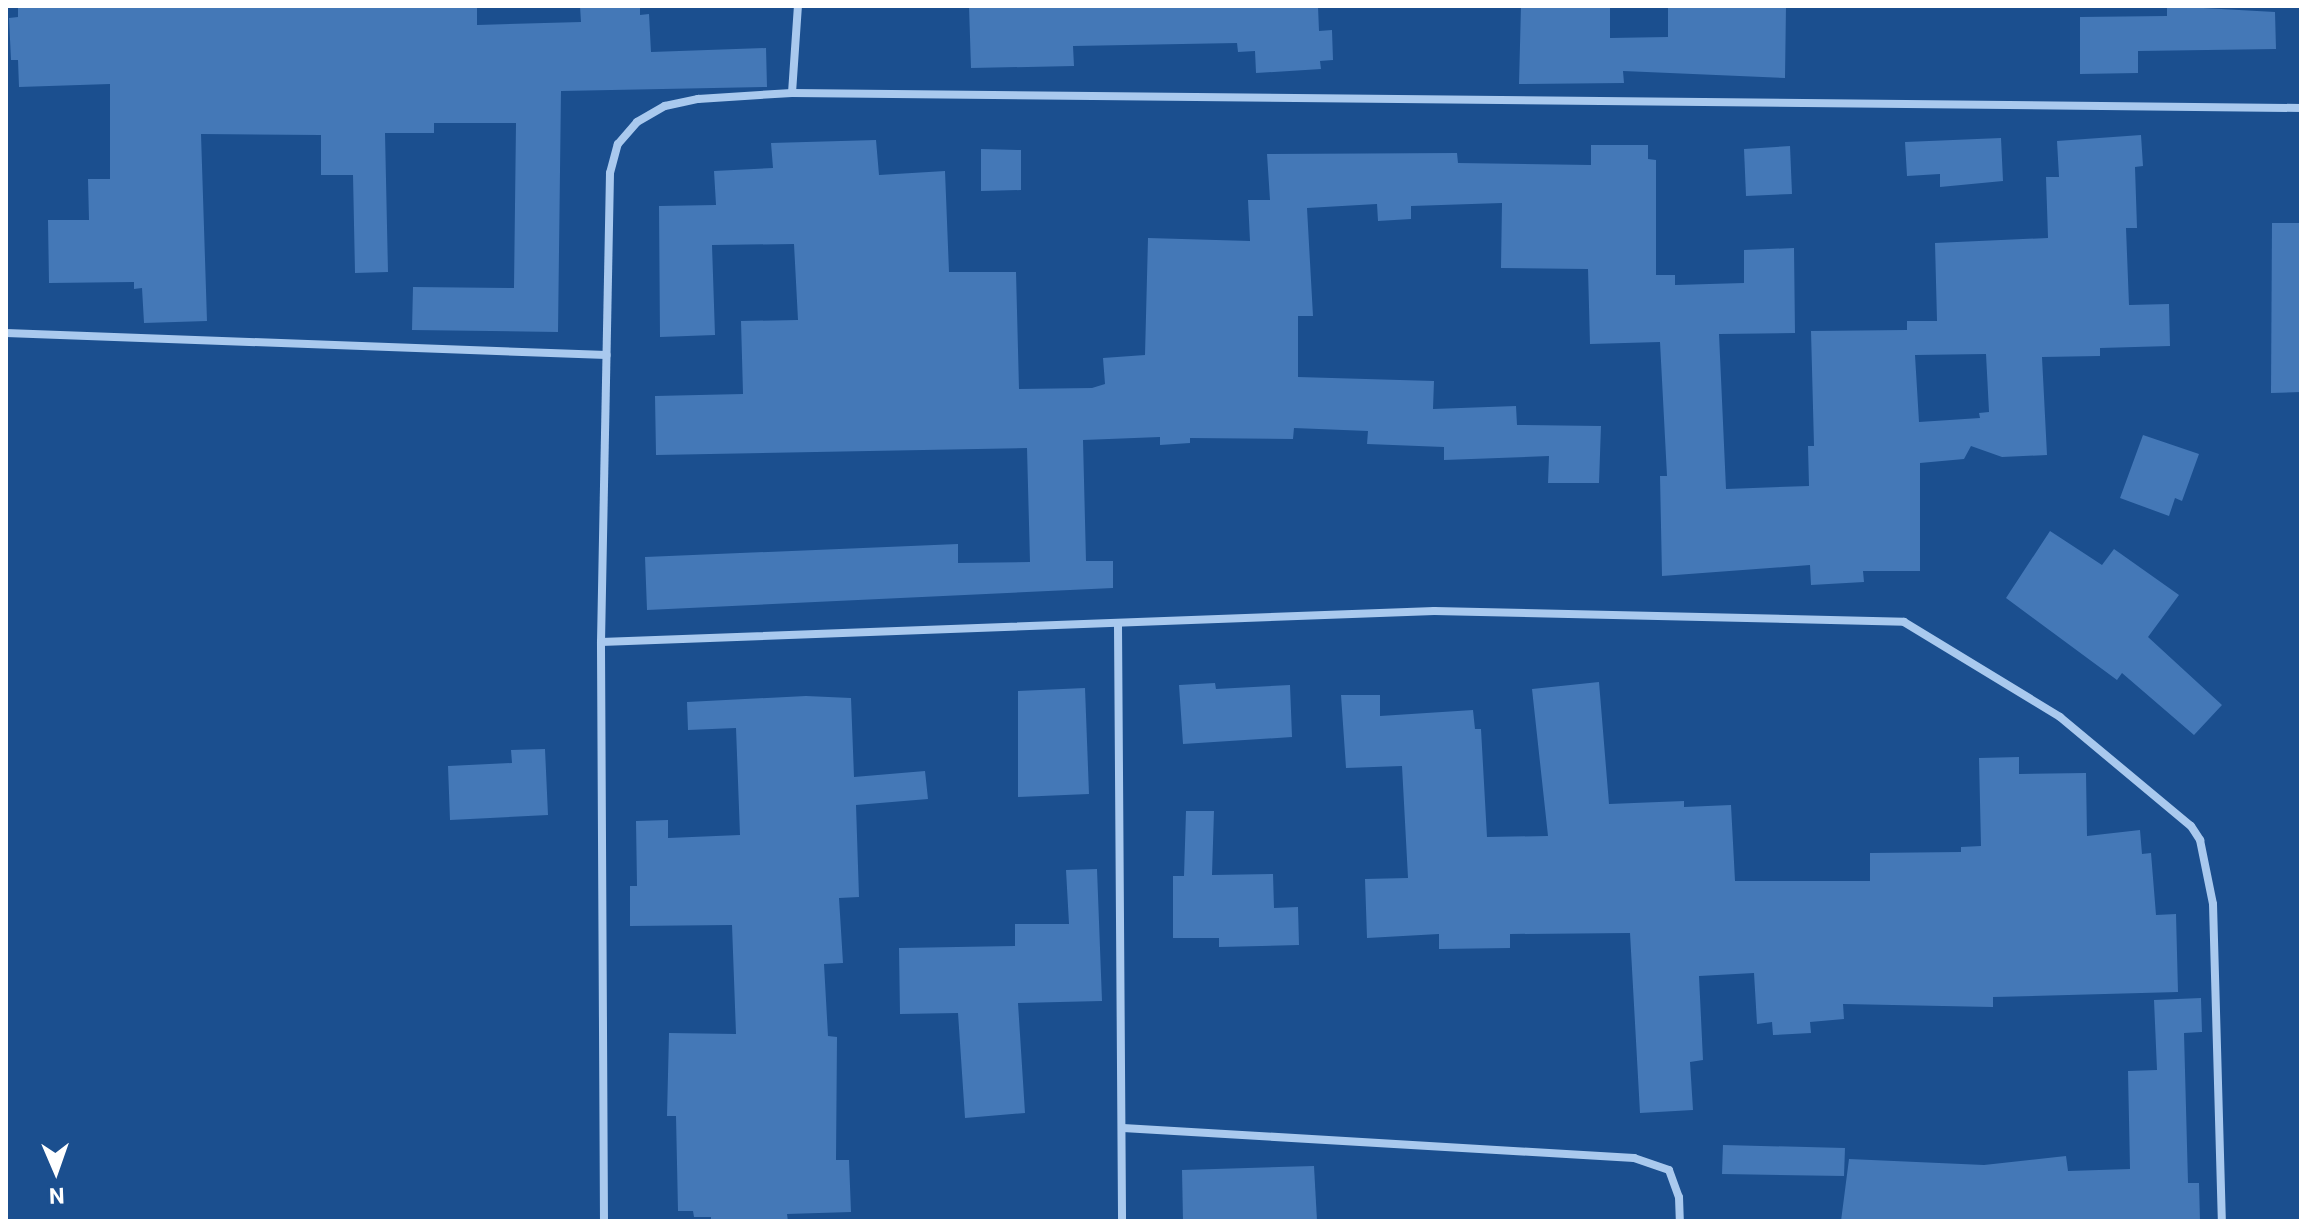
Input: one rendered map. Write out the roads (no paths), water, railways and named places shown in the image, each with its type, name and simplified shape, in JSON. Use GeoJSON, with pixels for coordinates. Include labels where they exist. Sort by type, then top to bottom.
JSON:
{"type":"FeatureCollection","features":[{"type":"Feature","properties":{"kind":"street"},"geometry":{"type":"LineString","coordinates":[[792,93],[798,6]]}},
{"type":"Feature","properties":{"kind":"street"},"geometry":{"type":"LineString","coordinates":[[604,1221],[601,642],[610,173],[618,144],[637,122],[665,106],[792,93],[2301,108]]}},
{"type":"Feature","properties":{"kind":"street"},"geometry":{"type":"LineString","coordinates":[[6,333],[607,355]]}},
{"type":"Feature","properties":{"kind":"street"},"geometry":{"type":"LineString","coordinates":[[601,642],[1118,626],[1434,611],[1904,622],[2060,717],[2191,826],[2200,840],[2213,904],[2222,1221]]}},
{"type":"Feature","properties":{"kind":"street"},"geometry":{"type":"LineString","coordinates":[[1118,626],[1122,1221]]}},
{"type":"Feature","properties":{"kind":"street"},"geometry":{"type":"LineString","coordinates":[[1123,1128],[1634,1158],[1669,1170],[1679,1197],[1680,1221]]}}]}
